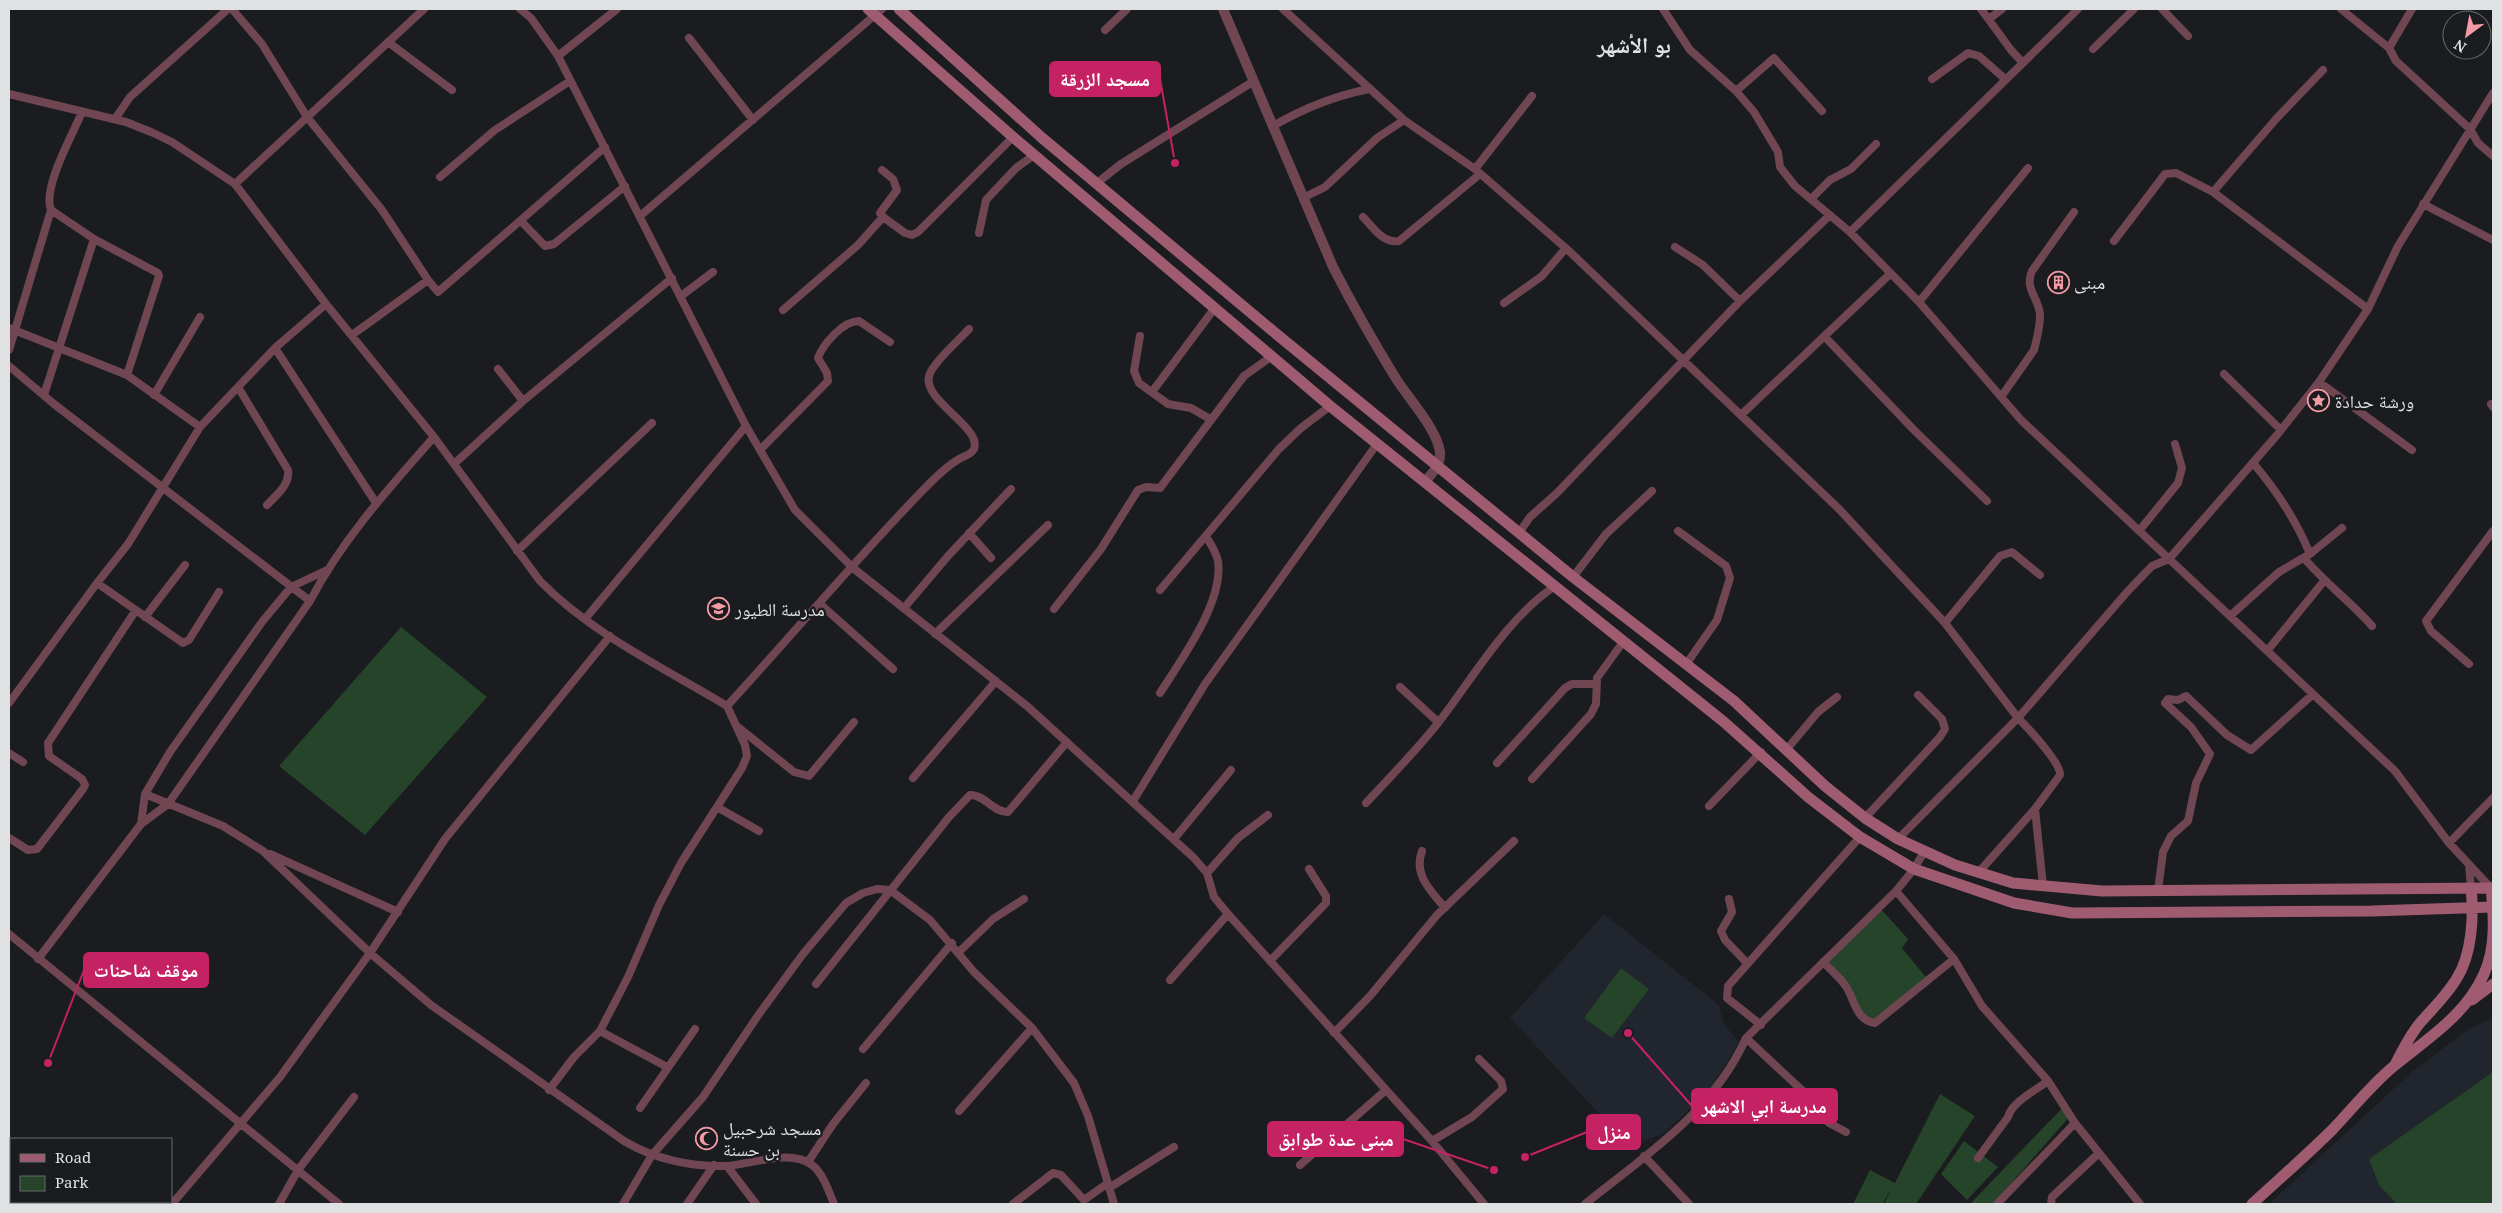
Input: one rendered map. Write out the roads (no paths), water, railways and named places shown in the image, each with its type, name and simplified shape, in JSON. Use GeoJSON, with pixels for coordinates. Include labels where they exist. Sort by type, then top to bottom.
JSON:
{"type":"FeatureCollection","features":[{"type":"Feature","properties":{"kind":"main road"},"geometry":{"type":"LineString","coordinates":[[899,9],[1030,127],[1280,337],[1519,533],[1687,663],[1787,749],[1825,786],[1865,818],[1898,839],[1924,852],[1978,873],[2013,883],[2102,891],[2492,888],[2491,952],[2484,974],[2461,1008]]}},
{"type":"Feature","properties":{"kind":"main road"},"geometry":{"type":"LineString","coordinates":[[875,11],[1012,137],[1330,406],[1761,752],[1808,797],[1860,837],[1914,869],[2014,903],[2072,913],[2362,911],[2493,907]]}},
{"type":"Feature","properties":{"kind":"main road"},"geometry":{"type":"LineString","coordinates":[[2394,1066],[2413,1032],[2458,978],[2465,959],[2473,908],[2471,888]]}},
{"type":"Feature","properties":{"kind":"main road"},"geometry":{"type":"LineString","coordinates":[[2252,1204],[2331,1130],[2394,1066],[2417,1050],[2461,1008],[2493,984]]}},
{"type":"Feature","properties":{"kind":"street"},"geometry":{"type":"LineString","coordinates":[[116,119],[130,97],[228,9]]}},
{"type":"Feature","properties":{"kind":"street"},"geometry":{"type":"LineString","coordinates":[[232,9],[262,44],[307,117],[382,210],[436,290],[440,291],[606,147]]}},
{"type":"Feature","properties":{"kind":"street"},"geometry":{"type":"LineString","coordinates":[[235,184],[424,9]]}},
{"type":"Feature","properties":{"kind":"street"},"geometry":{"type":"LineString","coordinates":[[520,9],[531,18],[558,56],[606,147],[746,426],[795,510],[852,568],[996,681],[1067,742],[1194,858],[1207,873],[1214,897],[1228,914],[1432,1141],[1484,1204]]}},
{"type":"Feature","properties":{"kind":"street"},"geometry":{"type":"LineString","coordinates":[[558,56],[617,9]]}},
{"type":"Feature","properties":{"kind":"street"},"geometry":{"type":"LineString","coordinates":[[1105,30],[1126,9]]}},
{"type":"Feature","properties":{"kind":"street"},"geometry":{"type":"LineString","coordinates":[[1223,9],[1303,198],[1352,304],[1396,378],[1436,438],[1440,454],[1438,466],[1425,482]]}},
{"type":"Feature","properties":{"kind":"street"},"geometry":{"type":"LineString","coordinates":[[1283,9],[1404,120],[1478,171],[1566,248],[1839,509],[1945,623],[2018,718],[2060,768],[2058,778],[2034,809],[1978,873]]}},
{"type":"Feature","properties":{"kind":"street"},"geometry":{"type":"LineString","coordinates":[[1663,9],[1690,50],[1736,91],[1766,130],[1778,152],[1780,167],[1795,186],[1812,198],[1850,232],[1919,302],[2020,420],[2395,772],[2449,843],[2492,888]]}},
{"type":"Feature","properties":{"kind":"street"},"geometry":{"type":"LineString","coordinates":[[1981,9],[2010,50],[2022,62]]}},
{"type":"Feature","properties":{"kind":"street"},"geometry":{"type":"LineString","coordinates":[[1989,19],[2002,9]]}},
{"type":"Feature","properties":{"kind":"street"},"geometry":{"type":"LineString","coordinates":[[1850,232],[2078,9]]}},
{"type":"Feature","properties":{"kind":"street"},"geometry":{"type":"LineString","coordinates":[[2093,49],[2134,9]]}},
{"type":"Feature","properties":{"kind":"street"},"geometry":{"type":"LineString","coordinates":[[2162,9],[2188,36]]}},
{"type":"Feature","properties":{"kind":"street"},"geometry":{"type":"LineString","coordinates":[[2341,9],[2389,48],[2396,60],[2470,129],[2478,143],[2493,156]]}},
{"type":"Feature","properties":{"kind":"street"},"geometry":{"type":"LineString","coordinates":[[2389,48],[2412,9]]}},
{"type":"Feature","properties":{"kind":"street"},"geometry":{"type":"LineString","coordinates":[[640,216],[753,120],[875,11]]}},
{"type":"Feature","properties":{"kind":"street"},"geometry":{"type":"LineString","coordinates":[[688,38],[753,120]]}},
{"type":"Feature","properties":{"kind":"street"},"geometry":{"type":"LineString","coordinates":[[388,42],[452,90]]}},
{"type":"Feature","properties":{"kind":"street"},"geometry":{"type":"LineString","coordinates":[[1932,79],[1968,53],[1979,56],[2005,79]]}},
{"type":"Feature","properties":{"kind":"street"},"geometry":{"type":"LineString","coordinates":[[1736,91],[1774,58],[1822,111]]}},
{"type":"Feature","properties":{"kind":"street"},"geometry":{"type":"LineString","coordinates":[[2213,192],[2276,118],[2323,70]]}},
{"type":"Feature","properties":{"kind":"street"},"geometry":{"type":"LineString","coordinates":[[440,177],[495,130],[570,81]]}},
{"type":"Feature","properties":{"kind":"street"},"geometry":{"type":"LineString","coordinates":[[1097,183],[1121,164],[1254,81]]}},
{"type":"Feature","properties":{"kind":"street"},"geometry":{"type":"LineString","coordinates":[[1273,126],[1297,111],[1327,99],[1369,89]]}},
{"type":"Feature","properties":{"kind":"street"},"geometry":{"type":"LineString","coordinates":[[1898,839],[2018,718],[2127,592],[2152,566],[2169,559],[2281,430],[2319,382],[2368,309],[2398,246],[2493,93]]}},
{"type":"Feature","properties":{"kind":"street"},"geometry":{"type":"LineString","coordinates":[[9,94],[116,119],[151,132],[172,142],[235,184],[326,304],[434,437],[540,581],[555,596],[610,636],[727,706],[734,724],[742,736],[747,756],[732,784],[681,863],[659,905],[628,977],[600,1030],[574,1057],[549,1090]]}},
{"type":"Feature","properties":{"kind":"street"},"geometry":{"type":"LineString","coordinates":[[1363,217],[1382,236],[1392,242],[1399,240],[1478,171],[1532,96]]}},
{"type":"Feature","properties":{"kind":"street"},"geometry":{"type":"LineString","coordinates":[[9,350],[12,330],[51,210],[49,201],[55,174],[82,112]]}},
{"type":"Feature","properties":{"kind":"street"},"geometry":{"type":"LineString","coordinates":[[1303,198],[1325,187],[1377,138],[1404,120]]}},
{"type":"Feature","properties":{"kind":"street"},"geometry":{"type":"LineString","coordinates":[[882,170],[893,179],[897,190],[881,209],[880,213],[905,233],[912,235],[938,213],[1012,137]]}},
{"type":"Feature","properties":{"kind":"street"},"geometry":{"type":"LineString","coordinates":[[1812,198],[1830,180],[1851,169],[1876,144]]}},
{"type":"Feature","properties":{"kind":"street"},"geometry":{"type":"LineString","coordinates":[[979,234],[986,200],[1016,168],[1034,155]]}},
{"type":"Feature","properties":{"kind":"street"},"geometry":{"type":"LineString","coordinates":[[1919,302],[2028,168]]}},
{"type":"Feature","properties":{"kind":"street"},"geometry":{"type":"LineString","coordinates":[[2114,241],[2164,174],[2176,172],[2213,192],[2368,309]]}},
{"type":"Feature","properties":{"kind":"street"},"geometry":{"type":"LineString","coordinates":[[521,221],[545,246],[554,244],[625,186]]}},
{"type":"Feature","properties":{"kind":"street"},"geometry":{"type":"LineString","coordinates":[[2423,204],[2493,240]]}},
{"type":"Feature","properties":{"kind":"street"},"geometry":{"type":"LineString","coordinates":[[51,210],[94,239],[158,273],[160,276],[127,375]]}},
{"type":"Feature","properties":{"kind":"street"},"geometry":{"type":"LineString","coordinates":[[2001,397],[2034,350],[2037,342],[2040,314],[2030,290],[2028,278],[2074,212]]}},
{"type":"Feature","properties":{"kind":"street"},"geometry":{"type":"LineString","coordinates":[[1519,533],[1530,517],[1557,493],[1740,301],[1830,214]]}},
{"type":"Feature","properties":{"kind":"street"},"geometry":{"type":"LineString","coordinates":[[783,310],[858,245],[883,217]]}},
{"type":"Feature","properties":{"kind":"street"},"geometry":{"type":"LineString","coordinates":[[44,395],[61,348],[94,239]]}},
{"type":"Feature","properties":{"kind":"street"},"geometry":{"type":"LineString","coordinates":[[1675,247],[1703,265],[1740,301]]}},
{"type":"Feature","properties":{"kind":"street"},"geometry":{"type":"LineString","coordinates":[[1504,304],[1542,276],[1566,248]]}},
{"type":"Feature","properties":{"kind":"street"},"geometry":{"type":"LineString","coordinates":[[681,296],[713,272]]}},
{"type":"Feature","properties":{"kind":"street"},"geometry":{"type":"LineString","coordinates":[[1741,415],[1890,274]]}},
{"type":"Feature","properties":{"kind":"street"},"geometry":{"type":"LineString","coordinates":[[454,464],[523,401],[672,278]]}},
{"type":"Feature","properties":{"kind":"street"},"geometry":{"type":"LineString","coordinates":[[352,335],[428,280]]}},
{"type":"Feature","properties":{"kind":"street"},"geometry":{"type":"LineString","coordinates":[[9,704],[96,583],[128,544],[200,427],[275,348],[326,304]]}},
{"type":"Feature","properties":{"kind":"street"},"geometry":{"type":"LineString","coordinates":[[1152,392],[1214,309]]}},
{"type":"Feature","properties":{"kind":"street"},"geometry":{"type":"LineString","coordinates":[[154,395],[200,318]]}},
{"type":"Feature","properties":{"kind":"street"},"geometry":{"type":"LineString","coordinates":[[760,450],[828,381],[827,373],[818,358],[820,351],[845,325],[859,320],[890,342]]}},
{"type":"Feature","properties":{"kind":"street"},"geometry":{"type":"LineString","coordinates":[[727,706],[940,473],[969,455],[974,449],[965,426],[930,390],[927,381],[931,371],[969,329]]}},
{"type":"Feature","properties":{"kind":"street"},"geometry":{"type":"LineString","coordinates":[[12,330],[127,375],[200,427]]}},
{"type":"Feature","properties":{"kind":"street"},"geometry":{"type":"LineString","coordinates":[[1140,336],[1134,371],[1139,383],[1168,404],[1191,408],[1210,419]]}},
{"type":"Feature","properties":{"kind":"street"},"geometry":{"type":"LineString","coordinates":[[1825,337],[1914,430],[1986,501]]}},
{"type":"Feature","properties":{"kind":"street"},"geometry":{"type":"LineString","coordinates":[[275,348],[376,503]]}},
{"type":"Feature","properties":{"kind":"street"},"geometry":{"type":"LineString","coordinates":[[1054,609],[1101,549],[1138,490],[1146,487],[1160,488],[1244,376],[1272,356]]}},
{"type":"Feature","properties":{"kind":"street"},"geometry":{"type":"LineString","coordinates":[[9,366],[310,601]]}},
{"type":"Feature","properties":{"kind":"street"},"geometry":{"type":"LineString","coordinates":[[498,370],[523,401]]}},
{"type":"Feature","properties":{"kind":"street"},"geometry":{"type":"LineString","coordinates":[[2224,374],[2281,430]]}},
{"type":"Feature","properties":{"kind":"street"},"geometry":{"type":"LineString","coordinates":[[2319,382],[2412,450]]}},
{"type":"Feature","properties":{"kind":"street"},"geometry":{"type":"LineString","coordinates":[[238,387],[288,470],[289,478],[286,484],[267,505]]}},
{"type":"Feature","properties":{"kind":"street"},"geometry":{"type":"LineString","coordinates":[[1160,590],[1279,448],[1330,406]]}},
{"type":"Feature","properties":{"kind":"street"},"geometry":{"type":"LineString","coordinates":[[517,550],[652,422]]}},
{"type":"Feature","properties":{"kind":"street"},"geometry":{"type":"LineString","coordinates":[[585,619],[746,426]]}},
{"type":"Feature","properties":{"kind":"street"},"geometry":{"type":"LineString","coordinates":[[38,958],[141,824],[168,804],[310,601],[327,570],[376,503],[434,437]]}},
{"type":"Feature","properties":{"kind":"street"},"geometry":{"type":"LineString","coordinates":[[1133,801],[1205,684],[1377,444]]}},
{"type":"Feature","properties":{"kind":"street"},"geometry":{"type":"LineString","coordinates":[[2139,531],[2178,483],[2182,468],[2175,444]]}},
{"type":"Feature","properties":{"kind":"street"},"geometry":{"type":"LineString","coordinates":[[2253,463],[2274,487],[2284,503],[2307,556],[2324,581],[2356,608],[2372,626]]}},
{"type":"Feature","properties":{"kind":"street"},"geometry":{"type":"LineString","coordinates":[[904,608],[969,533],[1011,489]]}},
{"type":"Feature","properties":{"kind":"street"},"geometry":{"type":"LineString","coordinates":[[1574,577],[1606,534],[1652,491]]}},
{"type":"Feature","properties":{"kind":"street"},"geometry":{"type":"LineString","coordinates":[[935,634],[1048,525]]}},
{"type":"Feature","properties":{"kind":"street"},"geometry":{"type":"LineString","coordinates":[[2230,616],[2279,572],[2307,556],[2342,528]]}},
{"type":"Feature","properties":{"kind":"street"},"geometry":{"type":"LineString","coordinates":[[1678,531],[1726,566],[1730,578],[1717,620],[1687,663]]}},
{"type":"Feature","properties":{"kind":"street"},"geometry":{"type":"LineString","coordinates":[[2469,664],[2431,631],[2426,621],[2493,531]]}},
{"type":"Feature","properties":{"kind":"street"},"geometry":{"type":"LineString","coordinates":[[969,533],[991,558]]}},
{"type":"Feature","properties":{"kind":"street"},"geometry":{"type":"LineString","coordinates":[[1160,692],[1198,634],[1214,591],[1218,562],[1213,547],[1206,537]]}},
{"type":"Feature","properties":{"kind":"street"},"geometry":{"type":"LineString","coordinates":[[1945,623],[2000,556],[2012,552],[2040,575]]}},
{"type":"Feature","properties":{"kind":"street"},"geometry":{"type":"LineString","coordinates":[[145,617],[185,566]]}},
{"type":"Feature","properties":{"kind":"street"},"geometry":{"type":"LineString","coordinates":[[141,824],[145,794],[170,752],[262,622],[291,587],[327,570]]}},
{"type":"Feature","properties":{"kind":"street"},"geometry":{"type":"LineString","coordinates":[[2267,651],[2324,581]]}},
{"type":"Feature","properties":{"kind":"street"},"geometry":{"type":"LineString","coordinates":[[96,583],[178,640],[186,643],[219,592]]}},
{"type":"Feature","properties":{"kind":"street"},"geometry":{"type":"LineString","coordinates":[[1366,803],[1438,722],[1472,675],[1520,617],[1537,598],[1555,586]]}},
{"type":"Feature","properties":{"kind":"street"},"geometry":{"type":"LineString","coordinates":[[820,604],[893,669]]}},
{"type":"Feature","properties":{"kind":"street"},"geometry":{"type":"LineString","coordinates":[[9,838],[28,850],[37,848],[83,789],[85,785],[82,778],[49,756],[48,743],[136,610]]}},
{"type":"Feature","properties":{"kind":"street"},"geometry":{"type":"LineString","coordinates":[[172,1204],[280,1077],[370,953],[445,839],[610,636]]}},
{"type":"Feature","properties":{"kind":"street"},"geometry":{"type":"LineString","coordinates":[[1532,779],[1591,714],[1596,704],[1595,684],[1600,672],[1624,642]]}},
{"type":"Feature","properties":{"kind":"street"},"geometry":{"type":"LineString","coordinates":[[913,778],[996,681]]}},
{"type":"Feature","properties":{"kind":"street"},"geometry":{"type":"LineString","coordinates":[[1497,763],[1565,688],[1572,684],[1595,684]]}},
{"type":"Feature","properties":{"kind":"street"},"geometry":{"type":"LineString","coordinates":[[1400,687],[1438,722]]}},
{"type":"Feature","properties":{"kind":"street"},"geometry":{"type":"LineString","coordinates":[[1865,818],[1940,737],[1945,729],[1942,719],[1918,695]]}},
{"type":"Feature","properties":{"kind":"street"},"geometry":{"type":"LineString","coordinates":[[2158,890],[2163,852],[2171,836],[2188,821],[2196,783],[2210,754],[2191,727],[2165,703],[2168,699],[2178,700],[2186,696],[2227,735],[2251,750],[2312,695]]}},
{"type":"Feature","properties":{"kind":"street"},"geometry":{"type":"LineString","coordinates":[[1787,749],[1818,712],[1837,697]]}},
{"type":"Feature","properties":{"kind":"street"},"geometry":{"type":"LineString","coordinates":[[734,724],[794,772],[809,776],[854,722]]}},
{"type":"Feature","properties":{"kind":"street"},"geometry":{"type":"LineString","coordinates":[[816,984],[949,817],[970,795],[976,795],[1003,812],[1008,812],[1067,742]]}},
{"type":"Feature","properties":{"kind":"street"},"geometry":{"type":"LineString","coordinates":[[1709,806],[1761,752]]}},
{"type":"Feature","properties":{"kind":"street"},"geometry":{"type":"LineString","coordinates":[[9,753],[23,762]]}},
{"type":"Feature","properties":{"kind":"street"},"geometry":{"type":"LineString","coordinates":[[1174,839],[1231,770]]}},
{"type":"Feature","properties":{"kind":"street"},"geometry":{"type":"LineString","coordinates":[[145,794],[223,826],[264,851],[398,912]]}},
{"type":"Feature","properties":{"kind":"street"},"geometry":{"type":"LineString","coordinates":[[2449,843],[2493,798]]}},
{"type":"Feature","properties":{"kind":"street"},"geometry":{"type":"LineString","coordinates":[[717,807],[759,831]]}},
{"type":"Feature","properties":{"kind":"street"},"geometry":{"type":"LineString","coordinates":[[2034,809],[2043,886]]}},
{"type":"Feature","properties":{"kind":"street"},"geometry":{"type":"LineString","coordinates":[[1207,873],[1238,838],[1268,814]]}},
{"type":"Feature","properties":{"kind":"street"},"geometry":{"type":"LineString","coordinates":[[1761,1025],[1727,998],[1728,986],[1746,963],[1860,837]]}},
{"type":"Feature","properties":{"kind":"street"},"geometry":{"type":"LineString","coordinates":[[1334,1033],[1370,996],[1428,925],[1514,841]]}},
{"type":"Feature","properties":{"kind":"street"},"geometry":{"type":"LineString","coordinates":[[264,851],[370,953],[431,1005],[603,1128],[642,1152],[685,1164],[727,1166],[756,1160],[786,1158],[808,1162],[814,1166],[834,1204]]}},
{"type":"Feature","properties":{"kind":"street"},"geometry":{"type":"LineString","coordinates":[[1422,851],[1418,864],[1420,877],[1446,908]]}},
{"type":"Feature","properties":{"kind":"street"},"geometry":{"type":"LineString","coordinates":[[1585,1204],[1691,1118],[1717,1090],[1738,1058],[1746,1038],[1896,891],[1914,869],[1924,852]]}},
{"type":"Feature","properties":{"kind":"street"},"geometry":{"type":"LineString","coordinates":[[2469,866],[2471,888]]}},
{"type":"Feature","properties":{"kind":"street"},"geometry":{"type":"LineString","coordinates":[[1270,961],[1326,903],[1326,896],[1309,869]]}},
{"type":"Feature","properties":{"kind":"street"},"geometry":{"type":"LineString","coordinates":[[623,1204],[652,1155],[703,1097],[758,1014],[803,954],[846,903],[863,892],[883,888],[890,890],[930,920],[952,943],[974,972],[1032,1028],[1078,1090],[1114,1204]]}},
{"type":"Feature","properties":{"kind":"street"},"geometry":{"type":"LineString","coordinates":[[1896,891],[1954,959],[1982,1006],[2048,1081],[2075,1123],[2140,1204]]}},
{"type":"Feature","properties":{"kind":"street"},"geometry":{"type":"LineString","coordinates":[[959,952],[979,931],[1024,899]]}},
{"type":"Feature","properties":{"kind":"street"},"geometry":{"type":"LineString","coordinates":[[1729,899],[1732,912],[1721,931],[1725,940],[1746,963]]}},
{"type":"Feature","properties":{"kind":"street"},"geometry":{"type":"LineString","coordinates":[[1170,980],[1228,914]]}},
{"type":"Feature","properties":{"kind":"street"},"geometry":{"type":"LineString","coordinates":[[9,934],[340,1204]]}},
{"type":"Feature","properties":{"kind":"street"},"geometry":{"type":"LineString","coordinates":[[863,1049],[952,943]]}},
{"type":"Feature","properties":{"kind":"street"},"geometry":{"type":"LineString","coordinates":[[1823,962],[1846,987],[1857,1012],[1863,1019],[1876,1023],[1954,959]]}},
{"type":"Feature","properties":{"kind":"street"},"geometry":{"type":"LineString","coordinates":[[959,1111],[1032,1028]]}},
{"type":"Feature","properties":{"kind":"street"},"geometry":{"type":"LineString","coordinates":[[640,1108],[695,1029]]}},
{"type":"Feature","properties":{"kind":"street"},"geometry":{"type":"LineString","coordinates":[[600,1030],[667,1067]]}},
{"type":"Feature","properties":{"kind":"street"},"geometry":{"type":"LineString","coordinates":[[1746,1038],[1806,1094],[1811,1107],[1829,1123],[1846,1132]]}},
{"type":"Feature","properties":{"kind":"street"},"geometry":{"type":"LineString","coordinates":[[1432,1141],[1472,1117],[1503,1089],[1501,1081],[1479,1059]]}},
{"type":"Feature","properties":{"kind":"street"},"geometry":{"type":"LineString","coordinates":[[1978,1158],[2008,1117],[2009,1112],[2048,1081]]}},
{"type":"Feature","properties":{"kind":"street"},"geometry":{"type":"LineString","coordinates":[[808,1162],[833,1124],[866,1083]]}},
{"type":"Feature","properties":{"kind":"street"},"geometry":{"type":"LineString","coordinates":[[1300,1165],[1386,1090]]}},
{"type":"Feature","properties":{"kind":"street"},"geometry":{"type":"LineString","coordinates":[[279,1204],[298,1170],[354,1096]]}},
{"type":"Feature","properties":{"kind":"street"},"geometry":{"type":"LineString","coordinates":[[1997,1204],[2075,1123]]}},
{"type":"Feature","properties":{"kind":"street"},"geometry":{"type":"LineString","coordinates":[[1013,1204],[1053,1173],[1062,1174],[1084,1200],[1174,1147]]}},
{"type":"Feature","properties":{"kind":"street"},"geometry":{"type":"LineString","coordinates":[[2051,1204],[2052,1197],[2099,1153]]}},
{"type":"Feature","properties":{"kind":"street"},"geometry":{"type":"LineString","coordinates":[[1644,1156],[1689,1204]]}},
{"type":"Feature","properties":{"kind":"street"},"geometry":{"type":"LineString","coordinates":[[688,1204],[714,1165]]}},
{"type":"Feature","properties":{"kind":"street"},"geometry":{"type":"LineString","coordinates":[[727,1166],[756,1204]]}},
{"type":"Feature","properties":{"kind":"place","name":"مسجد الزرقة"},"geometry":{"type":"Point","coordinates":[1175,163]}},
{"type":"Feature","properties":{"kind":"place","name":"مبنى"},"geometry":{"type":"Point","coordinates":[2058,282]}},
{"type":"Feature","properties":{"kind":"place","name":"ورشة حدادة"},"geometry":{"type":"Point","coordinates":[2319,401]}},
{"type":"Feature","properties":{"kind":"place","name":"مدرسة الطيور"},"geometry":{"type":"Point","coordinates":[719,609]}},
{"type":"Feature","properties":{"kind":"place","name":"مدرسة ابي الاشهر"},"geometry":{"type":"Point","coordinates":[1628,1033]}},
{"type":"Feature","properties":{"kind":"place","name":"موقف شاحنات"},"geometry":{"type":"Point","coordinates":[48,1063]}},
{"type":"Feature","properties":{"kind":"place","name":"مسجد شرحبيل بن حسنة"},"geometry":{"type":"Point","coordinates":[707,1138]}},
{"type":"Feature","properties":{"kind":"place","name":"منزل"},"geometry":{"type":"Point","coordinates":[1525,1157]}},
{"type":"Feature","properties":{"kind":"place","name":"مبنى عدة طوابق"},"geometry":{"type":"Point","coordinates":[1494,1170]}},
{"type":"Feature","properties":{"kind":"district","name":"بو الأشهر"},"geometry":{"type":"Point","coordinates":[1634,44]}}]}
